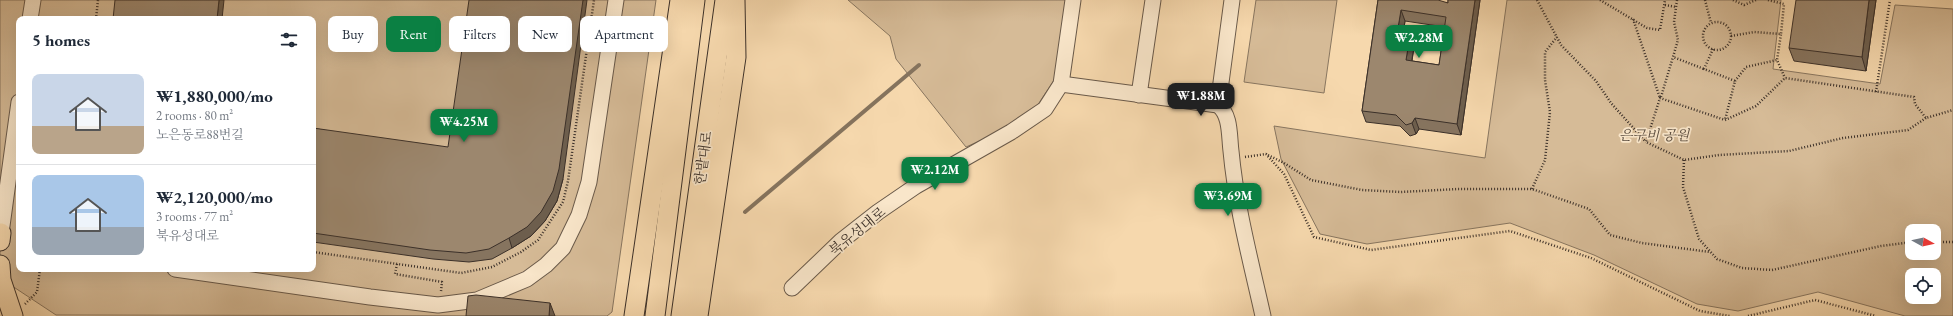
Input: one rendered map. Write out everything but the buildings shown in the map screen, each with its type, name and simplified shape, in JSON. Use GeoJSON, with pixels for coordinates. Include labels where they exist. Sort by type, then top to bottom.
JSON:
{"type":"FeatureCollection","features":[{"type":"Feature","properties":{"kind":"main road"},"geometry":{"type":"LineString","coordinates":[[634,316],[680,0]]}},
{"type":"Feature","properties":{"kind":"main road","name":"한밭대로"},"geometry":{"type":"LineString","coordinates":[[655,316],[695,0]]}},
{"type":"Feature","properties":{"kind":"main road","name":"한밭대로"},"geometry":{"type":"LineString","coordinates":[[681,316],[725,0]]}},
{"type":"Feature","properties":{"kind":"main road"},"geometry":{"type":"LineString","coordinates":[[698,316],[736,57],[734,0]]}},
{"type":"Feature","properties":{"kind":"main road"},"geometry":{"type":"LineString","coordinates":[[0,266],[1,280],[13,316]]}},
{"type":"Feature","properties":{"kind":"street"},"geometry":{"type":"LineString","coordinates":[[30,16],[33,0]]}},
{"type":"Feature","properties":{"kind":"street"},"geometry":{"type":"LineString","coordinates":[[195,272],[370,298],[438,305],[477,300],[527,279],[546,265],[563,248],[579,215],[589,182],[616,0]]}},
{"type":"Feature","properties":{"kind":"street"},"geometry":{"type":"LineString","coordinates":[[1073,0],[1061,84],[1218,106],[1222,109],[1228,119],[1231,159],[1263,316]]}},
{"type":"Feature","properties":{"kind":"street"},"geometry":{"type":"LineString","coordinates":[[1139,95],[1153,0]]}},
{"type":"Feature","properties":{"kind":"street"},"geometry":{"type":"LineString","coordinates":[[1218,106],[1232,0]]}},
{"type":"Feature","properties":{"kind":"street","name":"북유성대로"},"geometry":{"type":"LineString","coordinates":[[792,288],[841,241],[878,212],[916,186],[1011,132],[1045,109],[1061,84]]}},
{"type":"Feature","properties":{"kind":"street"},"geometry":{"type":"LineString","coordinates":[[0,236],[16,147]]}},
{"type":"Feature","properties":{"kind":"path"},"geometry":{"type":"LineString","coordinates":[[96,16],[98,0]]}},
{"type":"Feature","properties":{"kind":"path"},"geometry":{"type":"LineString","coordinates":[[316,252],[461,273],[492,267],[520,252],[538,240],[563,202],[594,0]]}},
{"type":"Feature","properties":{"kind":"path"},"geometry":{"type":"LineString","coordinates":[[1537,0],[1561,45],[1596,81],[1611,103],[1646,142],[1684,160],[1718,155],[1789,151],[1843,138],[1908,130],[1926,118],[1953,110]]}},
{"type":"Feature","properties":{"kind":"path"},"geometry":{"type":"LineString","coordinates":[[1600,0],[1647,28],[1660,30],[1665,0]]}},
{"type":"Feature","properties":{"kind":"path"},"geometry":{"type":"LineString","coordinates":[[1646,142],[1678,40],[1674,22],[1677,0]]}},
{"type":"Feature","properties":{"kind":"path"},"geometry":{"type":"LineString","coordinates":[[1705,0],[1711,23]]}},
{"type":"Feature","properties":{"kind":"path"},"geometry":{"type":"LineString","coordinates":[[1732,0],[1744,5],[1756,0]]}},
{"type":"Feature","properties":{"kind":"path"},"geometry":{"type":"LineString","coordinates":[[1768,0],[1784,2],[1777,60],[1785,78]]}},
{"type":"Feature","properties":{"kind":"path"},"geometry":{"type":"LineString","coordinates":[[1876,92],[1890,0]]}},
{"type":"Feature","properties":{"kind":"path"},"geometry":{"type":"LineString","coordinates":[[1665,5],[1676,7]]}},
{"type":"Feature","properties":{"kind":"path"},"geometry":{"type":"LineString","coordinates":[[1633,19],[1660,98]]}},
{"type":"Feature","properties":{"kind":"path"},"geometry":{"type":"LineString","coordinates":[[1711,23],[1720,23],[1725,24],[1731,36],[1725,47],[1717,50],[1705,44],[1703,35],[1704,30],[1711,23]]}},
{"type":"Feature","properties":{"kind":"path"},"geometry":{"type":"LineString","coordinates":[[1731,36],[1754,32],[1780,34]]}},
{"type":"Feature","properties":{"kind":"path"},"geometry":{"type":"LineString","coordinates":[[1532,189],[1544,160],[1550,112],[1545,80],[1545,52],[1557,37]]}},
{"type":"Feature","properties":{"kind":"path"},"geometry":{"type":"LineString","coordinates":[[1704,69],[1713,49]]}},
{"type":"Feature","properties":{"kind":"path"},"geometry":{"type":"LineString","coordinates":[[1673,57],[1736,81]]}},
{"type":"Feature","properties":{"kind":"path"},"geometry":{"type":"LineString","coordinates":[[1725,120],[1736,81],[1746,67],[1777,60]]}},
{"type":"Feature","properties":{"kind":"path"},"geometry":{"type":"LineString","coordinates":[[1660,98],[1725,120],[1756,106],[1785,78]]}},
{"type":"Feature","properties":{"kind":"path"},"geometry":{"type":"LineString","coordinates":[[1785,78],[1914,97],[1915,104],[1926,118]]}},
{"type":"Feature","properties":{"kind":"path"},"geometry":{"type":"LineString","coordinates":[[1266,154],[1284,174],[1314,237],[1371,250],[1510,231],[1591,258],[1700,311],[1730,316]]}},
{"type":"Feature","properties":{"kind":"path"},"geometry":{"type":"LineString","coordinates":[[1231,159],[1266,154],[1284,163],[1311,180],[1362,190],[1401,192],[1458,189],[1532,189],[1589,208],[1610,234],[1642,243],[1710,252]]}},
{"type":"Feature","properties":{"kind":"path"},"geometry":{"type":"LineString","coordinates":[[1684,160],[1683,187],[1699,238],[1716,259],[1742,268],[1772,270],[1881,246],[1905,243]]}},
{"type":"Feature","properties":{"kind":"path"},"geometry":{"type":"LineString","coordinates":[[1941,242],[1953,242]]}},
{"type":"Feature","properties":{"kind":"path"},"geometry":{"type":"LineString","coordinates":[[397,264],[395,274],[442,282]]}},
{"type":"Feature","properties":{"kind":"path"},"geometry":{"type":"LineString","coordinates":[[28,301],[37,292],[40,272]]}},
{"type":"Feature","properties":{"kind":"path"},"geometry":{"type":"LineString","coordinates":[[1748,316],[1815,300],[1876,316]]}},
{"type":"Feature","properties":{"kind":"green space"},"geometry":{"type":"Polygon","coordinates":[[[0,0],[656,0],[654,16],[580,16],[580,52],[649,52],[612,312],[607,316],[56,315],[0,278],[0,0]]]}},
{"type":"Feature","properties":{"kind":"green space"},"geometry":{"type":"Polygon","coordinates":[[[848,0],[1066,0],[1058,74],[1035,109],[1004,130],[966,147],[896,59],[890,36],[848,0]]]}},
{"type":"Feature","properties":{"kind":"green space"},"geometry":{"type":"Polygon","coordinates":[[[1256,0],[1337,0],[1324,93],[1244,82],[1256,0]]]}},
{"type":"Feature","properties":{"kind":"green space","name":"은구비 공원"},"geometry":{"type":"Polygon","coordinates":[[[1507,0],[1781,0],[1773,69],[1880,84],[1895,5],[1953,9],[1953,316],[1905,316],[1818,292],[1738,311],[1697,304],[1594,255],[1510,223],[1367,244],[1320,234],[1281,159],[1274,126],[1485,158],[1507,0]]]}},
{"type":"Feature","properties":{"kind":"waterway"},"geometry":{"type":"LineString","coordinates":[[745,212],[919,65]]}}]}
